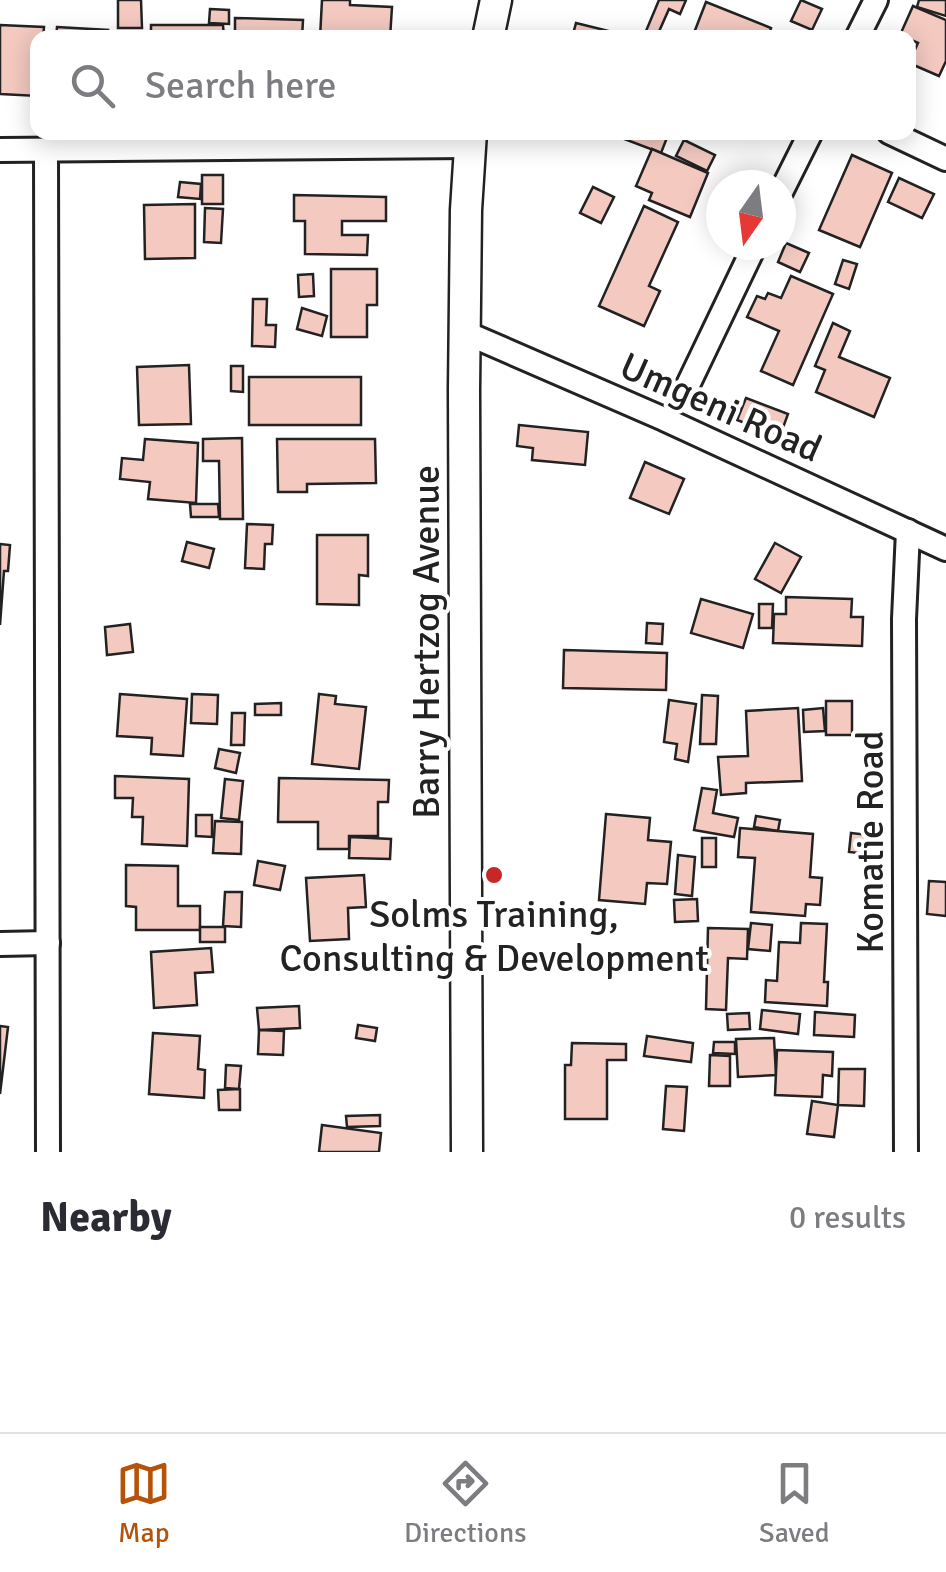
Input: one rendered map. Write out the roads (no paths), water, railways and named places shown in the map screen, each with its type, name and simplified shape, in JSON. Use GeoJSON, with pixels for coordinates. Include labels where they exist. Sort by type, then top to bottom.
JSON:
{"type":"FeatureCollection","features":[{"type":"Feature","properties":{"kind":"main road"},"geometry":{"type":"LineString","coordinates":[[490,30],[496,0]]}},
{"type":"Feature","properties":{"kind":"main road","name":"Barry Hertzog Avenue"},"geometry":{"type":"LineString","coordinates":[[467,1152],[466,333],[471,140]]}},
{"type":"Feature","properties":{"kind":"street"},"geometry":{"type":"LineString","coordinates":[[861,30],[876,0]]}},
{"type":"Feature","properties":{"kind":"street"},"geometry":{"type":"LineString","coordinates":[[0,150],[432,140]]}},
{"type":"Feature","properties":{"kind":"street"},"geometry":{"type":"LineString","coordinates":[[792,170],[807,140]]}},
{"type":"Feature","properties":{"kind":"street"},"geometry":{"type":"LineString","coordinates":[[906,140],[946,159]]}},
{"type":"Feature","properties":{"kind":"street"},"geometry":{"type":"LineString","coordinates":[[46,150],[48,1152]]}},
{"type":"Feature","properties":{"kind":"street"},"geometry":{"type":"LineString","coordinates":[[686,387],[748,260]]}},
{"type":"Feature","properties":{"kind":"street","name":"Umgeni Road"},"geometry":{"type":"LineString","coordinates":[[466,333],[946,549]]}},
{"type":"Feature","properties":{"kind":"street","name":"Komatie Road"},"geometry":{"type":"LineString","coordinates":[[906,1152],[904,620],[908,531]]}},
{"type":"Feature","properties":{"kind":"street"},"geometry":{"type":"LineString","coordinates":[[0,944],[48,943]]}},
{"type":"Feature","properties":{"kind":"place","name":"Solms Training, Consulting & Development"},"geometry":{"type":"Point","coordinates":[494,875]}}]}
